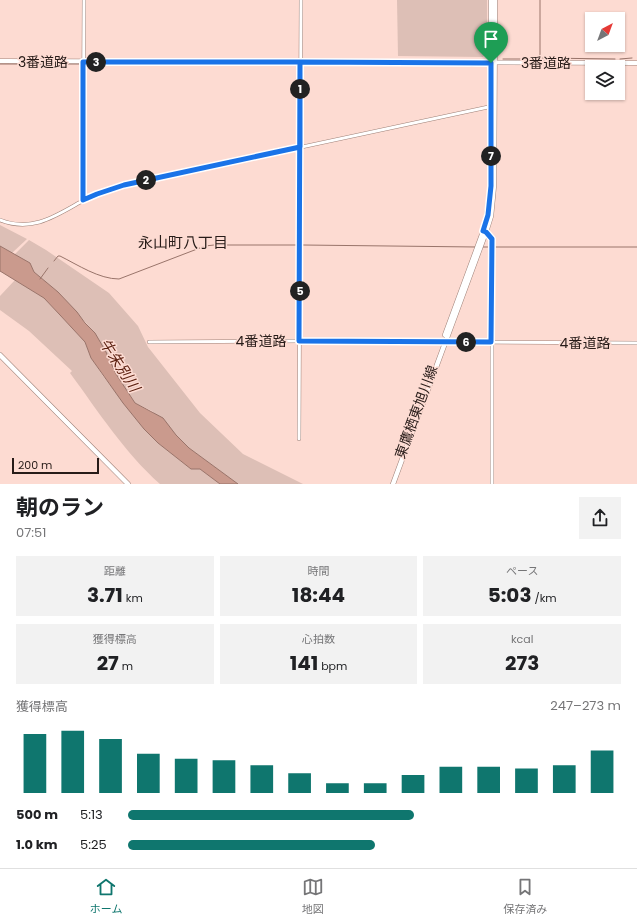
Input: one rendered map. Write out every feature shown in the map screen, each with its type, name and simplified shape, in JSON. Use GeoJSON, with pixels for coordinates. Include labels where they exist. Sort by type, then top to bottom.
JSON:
{"type":"FeatureCollection","features":[{"type":"Feature","properties":{"kind":"main road"},"geometry":{"type":"LineString","coordinates":[[485,232],[491,186],[493,63],[491,0]]}},
{"type":"Feature","properties":{"kind":"main road"},"geometry":{"type":"LineString","coordinates":[[493,63],[495,0]]}},
{"type":"Feature","properties":{"kind":"main road","name":"東鷹栖東旭川線"},"geometry":{"type":"LineString","coordinates":[[393,484],[485,232]]}},
{"type":"Feature","properties":{"kind":"main road","name":"東鷹栖東旭川線"},"geometry":{"type":"LineString","coordinates":[[390,484],[444,342]]}},
{"type":"Feature","properties":{"kind":"main road"},"geometry":{"type":"LineString","coordinates":[[0,354],[128,484]]}},
{"type":"Feature","properties":{"kind":"street"},"geometry":{"type":"LineString","coordinates":[[83,200],[84,0]]}},
{"type":"Feature","properties":{"kind":"street"},"geometry":{"type":"LineString","coordinates":[[299,439],[300,0]]}},
{"type":"Feature","properties":{"kind":"street","name":"3番道路"},"geometry":{"type":"LineString","coordinates":[[0,61],[637,63]]}},
{"type":"Feature","properties":{"kind":"street"},"geometry":{"type":"LineString","coordinates":[[0,220],[19,224],[43,222],[83,200],[124,185],[493,106]]}},
{"type":"Feature","properties":{"kind":"street"},"geometry":{"type":"LineString","coordinates":[[485,232],[492,239],[492,484]]}},
{"type":"Feature","properties":{"kind":"street","name":"4番道路"},"geometry":{"type":"LineString","coordinates":[[149,342],[299,341],[637,343]]}},
{"type":"Feature","properties":{"kind":"shaded area"},"geometry":{"type":"Polygon","coordinates":[[[397,0],[487,0],[487,53],[483,57],[398,56],[397,0]]]}},
{"type":"Feature","properties":{"kind":"shaded area"},"geometry":{"type":"Polygon","coordinates":[[[0,225],[27,239],[12,253],[0,246],[0,225]]]}},
{"type":"Feature","properties":{"kind":"shaded area"},"geometry":{"type":"Polygon","coordinates":[[[29,240],[109,293],[138,326],[148,347],[200,413],[243,454],[303,484],[238,484],[189,448],[152,411],[135,403],[116,374],[95,333],[58,292],[34,272],[30,263],[14,255],[29,240]]]}},
{"type":"Feature","properties":{"kind":"shaded area","name":"牛朱別川"},"geometry":{"type":"Polygon","coordinates":[[[0,246],[30,263],[34,272],[58,292],[77,312],[95,333],[116,374],[135,403],[163,418],[176,435],[189,448],[238,484],[220,484],[200,469],[191,469],[158,443],[144,429],[123,403],[91,358],[85,342],[44,298],[0,271],[0,246]]]}},
{"type":"Feature","properties":{"kind":"shaded area"},"geometry":{"type":"Polygon","coordinates":[[[15,280],[44,298],[85,342],[91,358],[103,376],[144,429],[158,443],[191,469],[200,469],[220,484],[160,484],[147,472],[123,445],[101,416],[70,373],[72,371],[29,331],[0,310],[0,296],[15,280]]]}},
{"type":"Feature","properties":{"kind":"waterway"},"geometry":{"type":"LineString","coordinates":[[540,0],[540,58]]}},
{"type":"Feature","properties":{"kind":"waterway"},"geometry":{"type":"LineString","coordinates":[[524,59],[537,58]]}},
{"type":"Feature","properties":{"kind":"waterway"},"geometry":{"type":"LineString","coordinates":[[542,58],[615,59]]}},
{"type":"Feature","properties":{"kind":"waterway"},"geometry":{"type":"LineString","coordinates":[[620,59],[632,58]]}},
{"type":"Feature","properties":{"kind":"waterway"},"geometry":{"type":"LineString","coordinates":[[503,59],[520,59]]}},
{"type":"Feature","properties":{"kind":"waterway"},"geometry":{"type":"LineString","coordinates":[[0,64],[18,64]]}},
{"type":"Feature","properties":{"kind":"waterway"},"geometry":{"type":"LineString","coordinates":[[35,64],[50,64]]}},
{"type":"Feature","properties":{"kind":"waterway"},"geometry":{"type":"LineString","coordinates":[[55,64],[79,64]]}},
{"type":"Feature","properties":{"kind":"waterway"},"geometry":{"type":"LineString","coordinates":[[88,64],[123,64]]}},
{"type":"Feature","properties":{"kind":"waterway"},"geometry":{"type":"LineString","coordinates":[[128,64],[187,65]]}},
{"type":"Feature","properties":{"kind":"waterway"},"geometry":{"type":"LineString","coordinates":[[192,65],[238,64]]}},
{"type":"Feature","properties":{"kind":"waterway"},"geometry":{"type":"LineString","coordinates":[[243,65],[297,65]]}},
{"type":"Feature","properties":{"kind":"waterway"},"geometry":{"type":"LineString","coordinates":[[303,65],[333,65]]}},
{"type":"Feature","properties":{"kind":"waterway"},"geometry":{"type":"LineString","coordinates":[[338,65],[361,65]]}},
{"type":"Feature","properties":{"kind":"waterway"},"geometry":{"type":"LineString","coordinates":[[366,65],[412,65]]}},
{"type":"Feature","properties":{"kind":"waterway"},"geometry":{"type":"LineString","coordinates":[[417,65],[466,65]]}},
{"type":"Feature","properties":{"kind":"waterway"},"geometry":{"type":"LineString","coordinates":[[471,66],[483,65]]}},
{"type":"Feature","properties":{"kind":"waterway"},"geometry":{"type":"LineString","coordinates":[[54,261],[58,256],[60,256],[96,274],[104,277],[119,279],[205,246],[298,245]]}},
{"type":"Feature","properties":{"kind":"waterway"},"geometry":{"type":"LineString","coordinates":[[302,245],[476,247]]}},
{"type":"Feature","properties":{"kind":"waterway"},"geometry":{"type":"LineString","coordinates":[[482,247],[490,247]]}},
{"type":"Feature","properties":{"kind":"waterway"},"geometry":{"type":"LineString","coordinates":[[494,247],[637,247]]}},
{"type":"Feature","properties":{"kind":"waterway"},"geometry":{"type":"LineString","coordinates":[[40,279],[48,268]]}},
{"type":"Feature","properties":{"kind":"district","name":"永山町八丁目"},"geometry":{"type":"Point","coordinates":[183,242]}},
{"type":"Feature","properties":{"kind":"route"},"geometry":{"type":"LineString","coordinates":[[491,63],[300,62],[300,147],[124,185],[83,200],[83,62],[300,62],[300,105],[300,147],[299,341],[491,342],[492,239],[486,232],[483,231],[488,215],[491,186],[491,63]]}}]}
